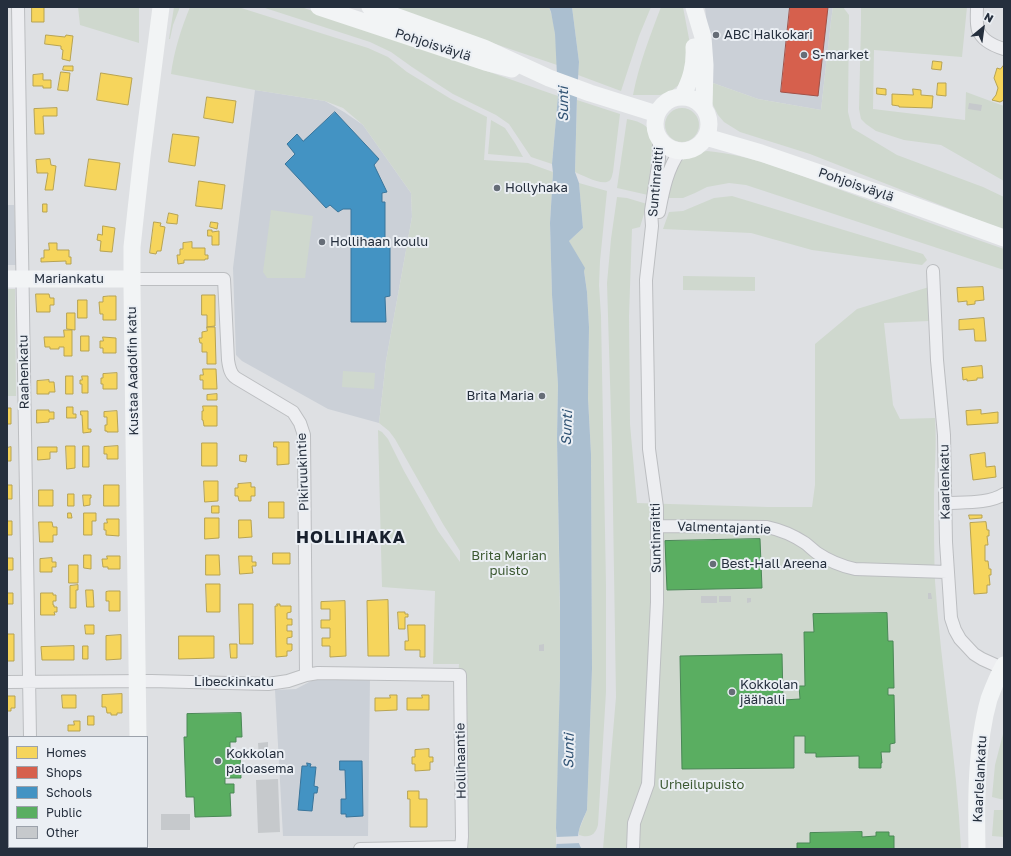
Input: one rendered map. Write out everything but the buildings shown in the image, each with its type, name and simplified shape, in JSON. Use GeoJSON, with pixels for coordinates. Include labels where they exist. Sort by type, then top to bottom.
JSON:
{"type":"FeatureCollection","features":[{"type":"Feature","properties":{"kind":"main road","name":"Kustaa Aadolfin katu"},"geometry":{"type":"LineString","coordinates":[[138,736],[132,247],[142,156],[162,7]]}},
{"type":"Feature","properties":{"kind":"main road","name":"Pohjoisväylä"},"geometry":{"type":"LineString","coordinates":[[319,7],[485,62],[549,78]]}},
{"type":"Feature","properties":{"kind":"main road","name":"Pohjoisväylä"},"geometry":{"type":"LineString","coordinates":[[370,7],[484,48],[549,78],[590,93],[657,114]]}},
{"type":"Feature","properties":{"kind":"main road"},"geometry":{"type":"LineString","coordinates":[[682,97],[692,74],[695,56],[694,9]]}},
{"type":"Feature","properties":{"kind":"main road"},"geometry":{"type":"LineString","coordinates":[[694,9],[703,37],[705,65],[704,107],[709,119],[708,131],[702,142],[692,149],[680,151],[668,147],[659,138],[656,126],[657,114],[664,104],[670,100],[682,97],[694,100],[704,107]]}},
{"type":"Feature","properties":{"kind":"main road","name":"Pohjoisväylä"},"geometry":{"type":"LineString","coordinates":[[706,137],[761,152],[1004,238]]}},
{"type":"Feature","properties":{"kind":"main road","name":"Mariankatu"},"geometry":{"type":"LineString","coordinates":[[15,279],[132,279]]}},
{"type":"Feature","properties":{"kind":"main road","name":"Kaarlelankatu"},"geometry":{"type":"LineString","coordinates":[[977,849],[979,762],[983,728],[989,700],[1003,667]]}},
{"type":"Feature","properties":{"kind":"street","name":"Raahenkatu"},"geometry":{"type":"LineString","coordinates":[[18,7],[15,279],[30,736]]}},
{"type":"Feature","properties":{"kind":"street"},"geometry":{"type":"LineString","coordinates":[[977,7],[978,30],[990,43],[1004,49]]}},
{"type":"Feature","properties":{"kind":"street","name":"Suntinraitti"},"geometry":{"type":"LineString","coordinates":[[633,849],[634,823],[648,784],[656,602],[658,526],[648,433],[646,280],[652,226],[651,211],[659,159],[659,138]]}},
{"type":"Feature","properties":{"kind":"street","name":"Suntinraitti"},"geometry":{"type":"LineString","coordinates":[[652,226],[659,213],[664,188],[671,166],[680,151]]}},
{"type":"Feature","properties":{"kind":"street","name":"Kaarlenkatu"},"geometry":{"type":"LineString","coordinates":[[933,271],[937,360],[944,435],[947,572],[951,618],[960,639],[974,654],[982,659],[1003,667]]}},
{"type":"Feature","properties":{"kind":"street","name":"Pikiruukintie"},"geometry":{"type":"LineString","coordinates":[[132,279],[224,279],[228,366],[232,374],[236,378],[288,409],[297,417],[303,429],[306,675]]}},
{"type":"Feature","properties":{"kind":"street"},"geometry":{"type":"LineString","coordinates":[[946,503],[987,500],[999,498],[1004,494]]}},
{"type":"Feature","properties":{"kind":"street","name":"Valmentajantie"},"geometry":{"type":"LineString","coordinates":[[658,526],[773,528],[792,535],[816,552],[841,566],[855,569],[947,572]]}},
{"type":"Feature","properties":{"kind":"street","name":"Libeckinkatu"},"geometry":{"type":"LineString","coordinates":[[7,682],[137,681],[268,684],[288,681],[318,673],[460,675]]}},
{"type":"Feature","properties":{"kind":"street","name":"Hollihaantie"},"geometry":{"type":"LineString","coordinates":[[460,675],[461,848]]}},
{"type":"Feature","properties":{"kind":"street"},"geometry":{"type":"LineString","coordinates":[[360,849],[461,848]]}},
{"type":"Feature","properties":{"kind":"shaded area"},"geometry":{"type":"Polygon","coordinates":[[[705,7],[833,7],[821,110],[758,99],[713,83],[705,7]]]}},
{"type":"Feature","properties":{"kind":"shaded area","name":"Hollihaan koulu"},"geometry":{"type":"Polygon","coordinates":[[[255,90],[325,101],[344,112],[363,125],[411,193],[412,217],[386,361],[379,423],[328,409],[242,361],[236,355],[233,268],[255,90]]]}},
{"type":"Feature","properties":{"kind":"shaded area"},"geometry":{"type":"Polygon","coordinates":[[[7,205],[14,205],[17,265],[7,265],[7,205]]]}},
{"type":"Feature","properties":{"kind":"shaded area"},"geometry":{"type":"Polygon","coordinates":[[[325,678],[370,678],[368,836],[283,836],[275,690],[296,689],[311,681],[325,678]]]}},
{"type":"Feature","properties":{"kind":"green space"},"geometry":{"type":"Polygon","coordinates":[[[78,7],[139,7],[139,43],[80,25],[78,7]]]}},
{"type":"Feature","properties":{"kind":"green space"},"geometry":{"type":"Polygon","coordinates":[[[174,7],[180,7],[169,39],[174,7]]]}},
{"type":"Feature","properties":{"kind":"green space","name":"Brita Marian puisto"},"geometry":{"type":"Polygon","coordinates":[[[190,7],[238,7],[368,48],[388,57],[407,72],[451,99],[487,117],[484,160],[528,163],[553,172],[550,223],[552,295],[558,385],[557,438],[560,616],[556,849],[467,849],[468,842],[458,834],[459,664],[433,664],[435,591],[382,587],[378,430],[388,439],[404,471],[438,531],[460,562],[460,551],[395,439],[389,431],[379,423],[386,361],[412,217],[411,193],[363,125],[343,108],[325,101],[255,90],[171,74],[178,40],[190,7]]]}},
{"type":"Feature","properties":{"kind":"green space"},"geometry":{"type":"Polygon","coordinates":[[[262,7],[301,7],[558,96],[552,164],[531,157],[509,124],[496,115],[453,94],[391,52],[370,42],[262,7]]]}},
{"type":"Feature","properties":{"kind":"green space"},"geometry":{"type":"Polygon","coordinates":[[[387,7],[549,7],[554,28],[557,65],[387,7]]]}},
{"type":"Feature","properties":{"kind":"green space"},"geometry":{"type":"Polygon","coordinates":[[[572,7],[651,7],[639,36],[621,91],[578,75],[579,62],[572,7]]]}},
{"type":"Feature","properties":{"kind":"green space"},"geometry":{"type":"Polygon","coordinates":[[[661,7],[683,7],[690,44],[681,83],[670,92],[660,95],[633,95],[649,39],[661,7]]]}},
{"type":"Feature","properties":{"kind":"green space"},"geometry":{"type":"Polygon","coordinates":[[[833,7],[843,7],[849,15],[848,112],[852,128],[897,155],[983,187],[1004,197],[1004,230],[810,154],[740,132],[724,122],[718,115],[712,103],[713,83],[758,99],[821,110],[833,7]]]}},
{"type":"Feature","properties":{"kind":"green space"},"geometry":{"type":"Polygon","coordinates":[[[861,7],[967,7],[962,57],[874,50],[873,109],[965,120],[966,92],[1004,106],[1004,181],[941,145],[904,140],[876,131],[861,119],[859,109],[861,7]]]}},
{"type":"Feature","properties":{"kind":"green space"},"geometry":{"type":"Polygon","coordinates":[[[577,100],[620,114],[613,172],[609,181],[597,181],[575,172],[577,100]]]}},
{"type":"Feature","properties":{"kind":"green space"},"geometry":{"type":"Polygon","coordinates":[[[682,108],[688,109],[694,113],[698,119],[698,131],[694,137],[688,141],[682,142],[676,141],[670,137],[666,131],[665,125],[666,119],[670,113],[676,109],[682,108]]]}},
{"type":"Feature","properties":{"kind":"green space"},"geometry":{"type":"Polygon","coordinates":[[[627,119],[642,124],[653,135],[648,195],[617,188],[627,119]]]}},
{"type":"Feature","properties":{"kind":"green space"},"geometry":{"type":"Polygon","coordinates":[[[491,120],[505,128],[523,157],[488,154],[491,120]]]}},
{"type":"Feature","properties":{"kind":"green space"},"geometry":{"type":"Polygon","coordinates":[[[707,151],[724,153],[774,166],[1004,249],[1004,270],[746,185],[729,183],[707,187],[683,198],[667,198],[673,173],[676,167],[690,156],[707,151]]]}},
{"type":"Feature","properties":{"kind":"green space"},"geometry":{"type":"Polygon","coordinates":[[[579,183],[607,191],[599,285],[601,316],[606,585],[606,692],[598,825],[595,832],[589,836],[579,835],[579,830],[587,810],[592,669],[591,454],[588,398],[589,327],[584,271],[569,241],[583,228],[579,183]]]}},
{"type":"Feature","properties":{"kind":"green space"},"geometry":{"type":"Polygon","coordinates":[[[732,196],[923,254],[927,260],[922,265],[812,250],[751,233],[663,229],[669,212],[683,211],[714,198],[732,196]]]}},
{"type":"Feature","properties":{"kind":"green space","name":"Urheilupuisto"},"geometry":{"type":"Polygon","coordinates":[[[617,197],[627,198],[647,204],[640,227],[632,229],[629,316],[630,424],[637,503],[812,507],[815,485],[815,344],[857,309],[929,287],[929,321],[884,323],[893,405],[900,419],[935,418],[935,581],[956,782],[961,849],[603,849],[616,697],[612,447],[607,283],[617,197]]]}},
{"type":"Feature","properties":{"kind":"green space"},"geometry":{"type":"Polygon","coordinates":[[[271,210],[313,216],[305,278],[267,278],[263,272],[271,210]]]}},
{"type":"Feature","properties":{"kind":"green space"},"geometry":{"type":"Polygon","coordinates":[[[683,276],[755,277],[755,291],[683,290],[683,276]]]}},
{"type":"Feature","properties":{"kind":"green space"},"geometry":{"type":"Polygon","coordinates":[[[7,289],[15,289],[16,396],[7,396],[7,289]]]}},
{"type":"Feature","properties":{"kind":"green space"},"geometry":{"type":"Polygon","coordinates":[[[343,371],[375,373],[374,389],[342,387],[343,371]]]}},
{"type":"Feature","properties":{"kind":"green space"},"geometry":{"type":"Polygon","coordinates":[[[1004,730],[1004,800],[992,797],[995,765],[1004,730]]]}},
{"type":"Feature","properties":{"kind":"green space"},"geometry":{"type":"Polygon","coordinates":[[[994,810],[1004,810],[1004,837],[992,836],[994,810]]]}},
{"type":"Feature","properties":{"kind":"water","name":"Sunti"},"geometry":{"type":"Polygon","coordinates":[[[549,7],[572,7],[579,62],[575,172],[579,183],[583,228],[569,241],[585,268],[584,271],[589,327],[588,398],[591,454],[592,669],[587,810],[578,835],[579,844],[582,849],[556,849],[560,678],[557,438],[558,385],[552,295],[550,223],[553,173],[552,164],[558,96],[555,34],[549,7]]]}},
{"type":"Feature","properties":{"kind":"pier"},"geometry":{"type":"Polygon","coordinates":[[[581,836],[581,843],[556,844],[556,837],[581,836]]]}},
{"type":"Feature","properties":{"kind":"place","name":"ABC Halkokari"},"geometry":{"type":"Point","coordinates":[716,35]}},
{"type":"Feature","properties":{"kind":"place","name":"S-market"},"geometry":{"type":"Point","coordinates":[804,55]}},
{"type":"Feature","properties":{"kind":"place","name":"Hollyhaka"},"geometry":{"type":"Point","coordinates":[497,188]}},
{"type":"Feature","properties":{"kind":"place","name":"Hollihaan koulu"},"geometry":{"type":"Point","coordinates":[322,242]}},
{"type":"Feature","properties":{"kind":"place","name":"Brita Maria"},"geometry":{"type":"Point","coordinates":[542,396]}},
{"type":"Feature","properties":{"kind":"place","name":"Best‑Hall Areena"},"geometry":{"type":"Point","coordinates":[713,564]}},
{"type":"Feature","properties":{"kind":"place","name":"Kokkolan jäähalli"},"geometry":{"type":"Point","coordinates":[732,692]}},
{"type":"Feature","properties":{"kind":"place","name":"Kokkolan paloasema"},"geometry":{"type":"Point","coordinates":[218,761]}},
{"type":"Feature","properties":{"kind":"district","name":"HOLLIHAKA"},"geometry":{"type":"Point","coordinates":[351,538]}}]}
